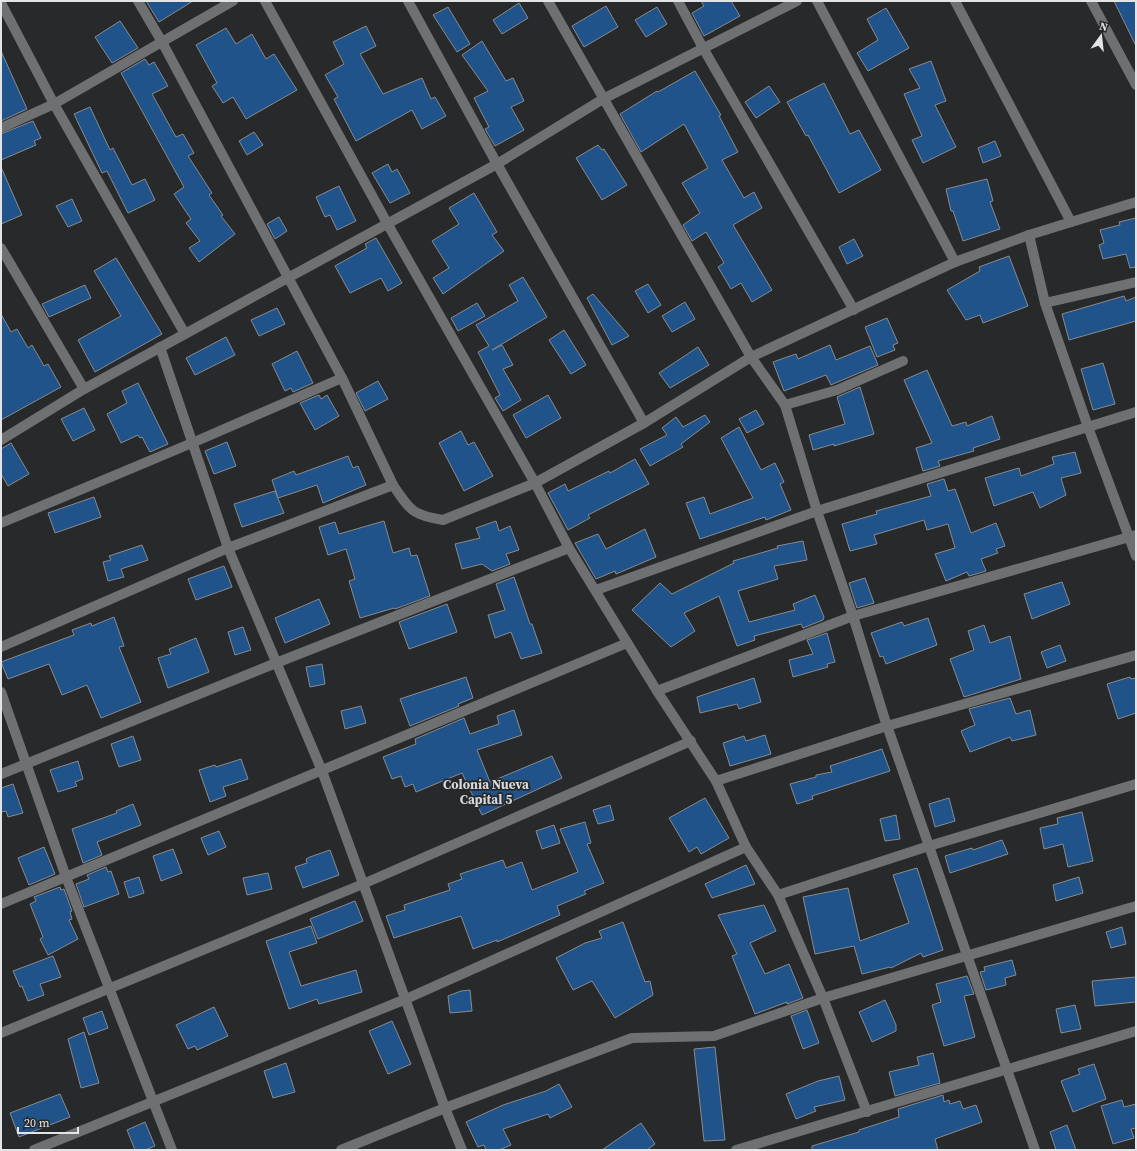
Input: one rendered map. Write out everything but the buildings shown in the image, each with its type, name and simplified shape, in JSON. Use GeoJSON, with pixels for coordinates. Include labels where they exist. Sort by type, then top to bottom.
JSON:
{"type":"FeatureCollection","features":[{"type":"Feature","properties":{"kind":"street"},"geometry":{"type":"LineString","coordinates":[[138,1],[162,42],[342,378],[393,485],[410,509],[427,518],[443,520],[535,483],[644,423],[751,357],[955,262],[1028,235],[1136,202]]}},
{"type":"Feature","properties":{"kind":"street"},"geometry":{"type":"LineString","coordinates":[[1,128],[54,104],[233,1]]}},
{"type":"Feature","properties":{"kind":"street"},"geometry":{"type":"LineString","coordinates":[[265,1],[387,224],[535,483],[569,548],[657,691],[716,781],[746,847],[778,895],[823,998],[867,1112]]}},
{"type":"Feature","properties":{"kind":"street"},"geometry":{"type":"LineString","coordinates":[[408,1],[497,164],[644,423]]}},
{"type":"Feature","properties":{"kind":"street"},"geometry":{"type":"LineString","coordinates":[[548,1],[603,100],[751,357],[785,404],[817,511],[853,616],[887,726],[1035,1150]]}},
{"type":"Feature","properties":{"kind":"street"},"geometry":{"type":"LineString","coordinates":[[678,1],[702,48],[854,310]]}},
{"type":"Feature","properties":{"kind":"street"},"geometry":{"type":"LineString","coordinates":[[1,440],[84,389],[289,279],[497,164],[603,100],[702,48],[797,1]]}},
{"type":"Feature","properties":{"kind":"street"},"geometry":{"type":"LineString","coordinates":[[817,1],[955,262]]}},
{"type":"Feature","properties":{"kind":"street"},"geometry":{"type":"LineString","coordinates":[[955,1],[1070,222]]}},
{"type":"Feature","properties":{"kind":"street"},"geometry":{"type":"LineString","coordinates":[[1091,1],[1136,85]]}},
{"type":"Feature","properties":{"kind":"street"},"geometry":{"type":"LineString","coordinates":[[1,3],[54,104],[185,334]]}},
{"type":"Feature","properties":{"kind":"street"},"geometry":{"type":"LineString","coordinates":[[1028,235],[1045,303],[1088,427],[1132,536],[1136,556]]}},
{"type":"Feature","properties":{"kind":"street"},"geometry":{"type":"LineString","coordinates":[[1,248],[84,389]]}},
{"type":"Feature","properties":{"kind":"street"},"geometry":{"type":"LineString","coordinates":[[1045,303],[1136,282]]}},
{"type":"Feature","properties":{"kind":"street"},"geometry":{"type":"LineString","coordinates":[[160,347],[228,548],[322,771],[362,884],[462,1150]]}},
{"type":"Feature","properties":{"kind":"street"},"geometry":{"type":"LineString","coordinates":[[785,404],[837,390],[903,361]]}},
{"type":"Feature","properties":{"kind":"street"},"geometry":{"type":"LineString","coordinates":[[1,523],[342,378]]}},
{"type":"Feature","properties":{"kind":"street"},"geometry":{"type":"LineString","coordinates":[[596,590],[817,511],[1136,412]]}},
{"type":"Feature","properties":{"kind":"street"},"geometry":{"type":"LineString","coordinates":[[1,647],[228,548],[393,485]]}},
{"type":"Feature","properties":{"kind":"street"},"geometry":{"type":"LineString","coordinates":[[657,691],[853,616],[1132,536]]}},
{"type":"Feature","properties":{"kind":"street"},"geometry":{"type":"LineString","coordinates":[[1,774],[276,663],[569,548]]}},
{"type":"Feature","properties":{"kind":"street"},"geometry":{"type":"LineString","coordinates":[[1,904],[627,643]]}},
{"type":"Feature","properties":{"kind":"street"},"geometry":{"type":"LineString","coordinates":[[716,781],[887,726],[1136,655]]}},
{"type":"Feature","properties":{"kind":"street"},"geometry":{"type":"LineString","coordinates":[[1,692],[66,877],[172,1150]]}},
{"type":"Feature","properties":{"kind":"street"},"geometry":{"type":"LineString","coordinates":[[1,1033],[362,884],[690,741]]}},
{"type":"Feature","properties":{"kind":"street"},"geometry":{"type":"LineString","coordinates":[[778,895],[929,846],[1136,784]]}},
{"type":"Feature","properties":{"kind":"street"},"geometry":{"type":"LineString","coordinates":[[34,1150],[406,999],[746,847]]}},
{"type":"Feature","properties":{"kind":"street"},"geometry":{"type":"LineString","coordinates":[[341,1150],[445,1108],[632,1038],[714,1036],[823,998],[1136,906]]}},
{"type":"Feature","properties":{"kind":"street"},"geometry":{"type":"LineString","coordinates":[[736,1150],[1008,1071],[1136,1031]]}},
{"type":"Feature","properties":{"kind":"district","name":"Colonia Nueva Capital 5"},"geometry":{"type":"Point","coordinates":[486,792]}}]}
